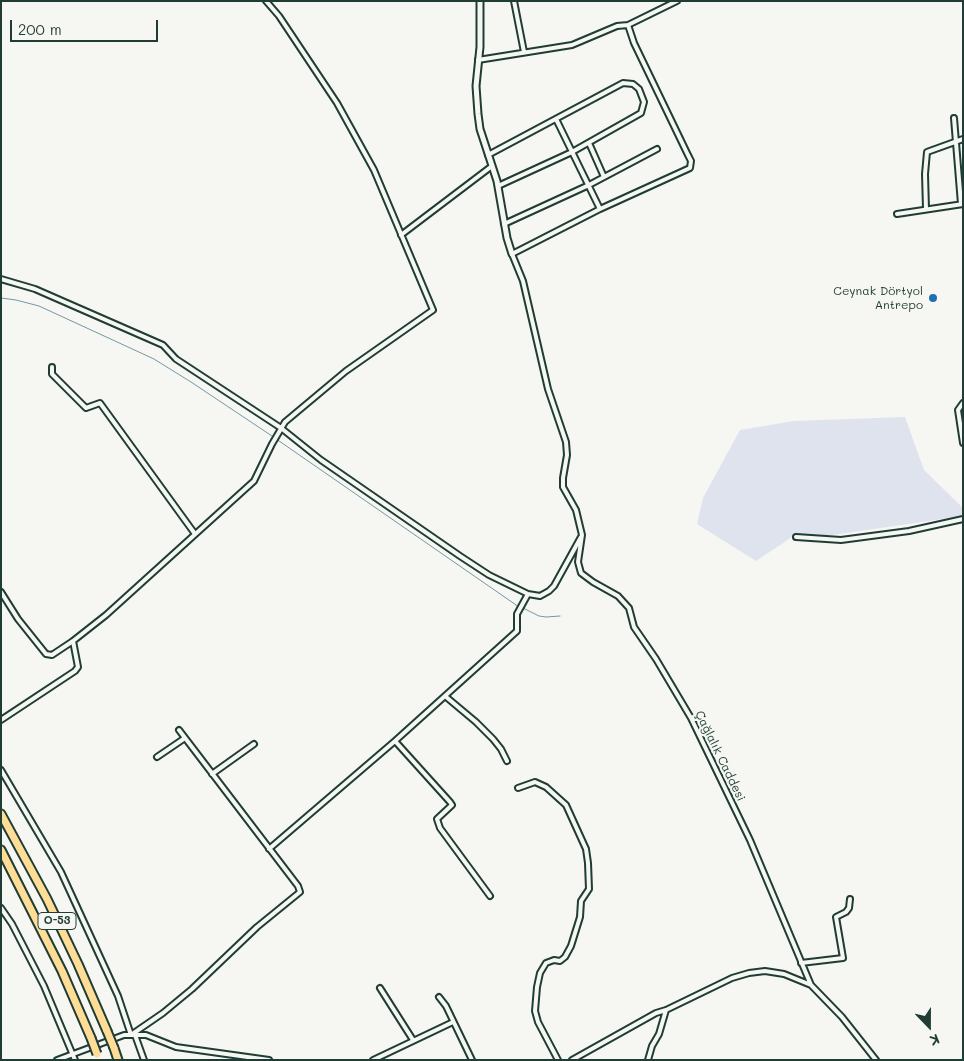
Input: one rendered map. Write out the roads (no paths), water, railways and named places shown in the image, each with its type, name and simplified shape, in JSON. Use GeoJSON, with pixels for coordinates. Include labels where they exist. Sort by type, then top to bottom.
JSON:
{"type":"FeatureCollection","features":[{"type":"Feature","properties":{"kind":"highway","name":"O-53"},"geometry":{"type":"LineString","coordinates":[[1,814],[74,956],[118,1060]]}},
{"type":"Feature","properties":{"kind":"highway","name":"O-53"},"geometry":{"type":"LineString","coordinates":[[1,850],[62,971],[98,1057]]}},
{"type":"Feature","properties":{"kind":"street"},"geometry":{"type":"LineString","coordinates":[[1,592],[18,619],[46,654],[52,655],[74,641],[106,615],[254,482],[284,422],[346,371],[433,310],[374,170],[337,103],[315,73],[279,16],[266,1]]}},
{"type":"Feature","properties":{"kind":"street"},"geometry":{"type":"LineString","coordinates":[[1,279],[35,289],[163,345],[176,360],[460,556],[489,574],[528,594],[540,596],[550,591],[582,535],[576,510],[563,487],[567,455],[566,442],[548,389],[523,281],[512,254],[504,224],[498,186],[480,129],[476,86],[480,47],[480,1]]}},
{"type":"Feature","properties":{"kind":"street"},"geometry":{"type":"LineString","coordinates":[[514,1],[524,52]]}},
{"type":"Feature","properties":{"kind":"street"},"geometry":{"type":"LineString","coordinates":[[478,60],[572,45],[617,26],[628,25],[677,1]]}},
{"type":"Feature","properties":{"kind":"street"},"geometry":{"type":"LineString","coordinates":[[512,254],[600,209],[690,168],[691,161],[634,43],[628,25]]}},
{"type":"Feature","properties":{"kind":"street"},"geometry":{"type":"LineString","coordinates":[[488,155],[624,83],[634,84],[639,89],[644,102],[641,113],[572,152],[498,186]]}},
{"type":"Feature","properties":{"kind":"street"},"geometry":{"type":"LineString","coordinates":[[896,214],[962,204],[954,118]]}},
{"type":"Feature","properties":{"kind":"street"},"geometry":{"type":"LineString","coordinates":[[556,119],[600,209]]}},
{"type":"Feature","properties":{"kind":"street"},"geometry":{"type":"LineString","coordinates":[[926,209],[925,174],[927,152],[963,139]]}},
{"type":"Feature","properties":{"kind":"street"},"geometry":{"type":"LineString","coordinates":[[588,143],[604,177]]}},
{"type":"Feature","properties":{"kind":"street"},"geometry":{"type":"LineString","coordinates":[[504,224],[589,185],[657,149]]}},
{"type":"Feature","properties":{"kind":"street"},"geometry":{"type":"LineString","coordinates":[[401,235],[492,166]]}},
{"type":"Feature","properties":{"kind":"street"},"geometry":{"type":"LineString","coordinates":[[52,367],[52,374],[86,408],[100,403],[195,534]]}},
{"type":"Feature","properties":{"kind":"street"},"geometry":{"type":"LineString","coordinates":[[963,403],[958,410],[963,443]]}},
{"type":"Feature","properties":{"kind":"street"},"geometry":{"type":"LineString","coordinates":[[796,537],[841,540],[909,531],[963,519]]}},
{"type":"Feature","properties":{"kind":"street","name":"Çağlalık Caddesi"},"geometry":{"type":"LineString","coordinates":[[582,535],[578,562],[582,573],[593,582],[618,596],[630,608],[634,627],[656,659],[691,718],[750,840],[811,985],[842,1017],[876,1060]]}},
{"type":"Feature","properties":{"kind":"street"},"geometry":{"type":"LineString","coordinates":[[269,849],[395,741],[517,631],[518,614],[528,594]]}},
{"type":"Feature","properties":{"kind":"street"},"geometry":{"type":"LineString","coordinates":[[1,720],[75,671],[78,667],[74,641]]}},
{"type":"Feature","properties":{"kind":"street"},"geometry":{"type":"LineString","coordinates":[[445,696],[493,739],[508,761]]}},
{"type":"Feature","properties":{"kind":"street"},"geometry":{"type":"LineString","coordinates":[[133,1035],[192,988],[257,927],[300,892],[298,886],[179,730]]}},
{"type":"Feature","properties":{"kind":"street"},"geometry":{"type":"LineString","coordinates":[[157,756],[185,738]]}},
{"type":"Feature","properties":{"kind":"street"},"geometry":{"type":"LineString","coordinates":[[395,741],[452,805],[437,819],[440,828],[490,896]]}},
{"type":"Feature","properties":{"kind":"street"},"geometry":{"type":"LineString","coordinates":[[212,774],[254,744]]}},
{"type":"Feature","properties":{"kind":"street"},"geometry":{"type":"LineString","coordinates":[[1,770],[61,872],[118,996],[144,1060]]}},
{"type":"Feature","properties":{"kind":"street"},"geometry":{"type":"LineString","coordinates":[[518,788],[535,782],[546,787],[566,805],[586,849],[588,862],[589,889],[581,901],[580,917],[571,946],[565,957],[546,963],[540,973],[537,987],[535,1011],[538,1022],[558,1060]]}},
{"type":"Feature","properties":{"kind":"street"},"geometry":{"type":"LineString","coordinates":[[801,963],[843,958],[836,917],[846,912],[849,908],[850,899]]}},
{"type":"Feature","properties":{"kind":"street"},"geometry":{"type":"LineString","coordinates":[[1,908],[12,924],[44,986],[75,1060]]}},
{"type":"Feature","properties":{"kind":"street","name":"Çağlalık Caddesi"},"geometry":{"type":"LineString","coordinates":[[572,1060],[656,1013],[732,978],[765,971],[784,974],[811,985]]}},
{"type":"Feature","properties":{"kind":"street"},"geometry":{"type":"LineString","coordinates":[[380,988],[413,1040]]}},
{"type":"Feature","properties":{"kind":"street"},"geometry":{"type":"LineString","coordinates":[[439,997],[446,1006],[472,1060]]}},
{"type":"Feature","properties":{"kind":"street"},"geometry":{"type":"LineString","coordinates":[[648,1060],[652,1046],[659,1034],[666,1010]]}},
{"type":"Feature","properties":{"kind":"street"},"geometry":{"type":"LineString","coordinates":[[373,1060],[453,1022]]}},
{"type":"Feature","properties":{"kind":"street"},"geometry":{"type":"LineString","coordinates":[[57,1060],[124,1035],[146,1035],[176,1047],[269,1060]]}},
{"type":"Feature","properties":{"kind":"waterway"},"geometry":{"type":"LineString","coordinates":[[1,298],[39,306],[154,359],[269,434],[519,607]]}},
{"type":"Feature","properties":{"kind":"waterway"},"geometry":{"type":"LineString","coordinates":[[523,608],[539,616],[560,616]]}},
{"type":"Feature","properties":{"kind":"place","name":"Ceynak Dörtyol Antrepo"},"geometry":{"type":"Point","coordinates":[933,298]}}]}
